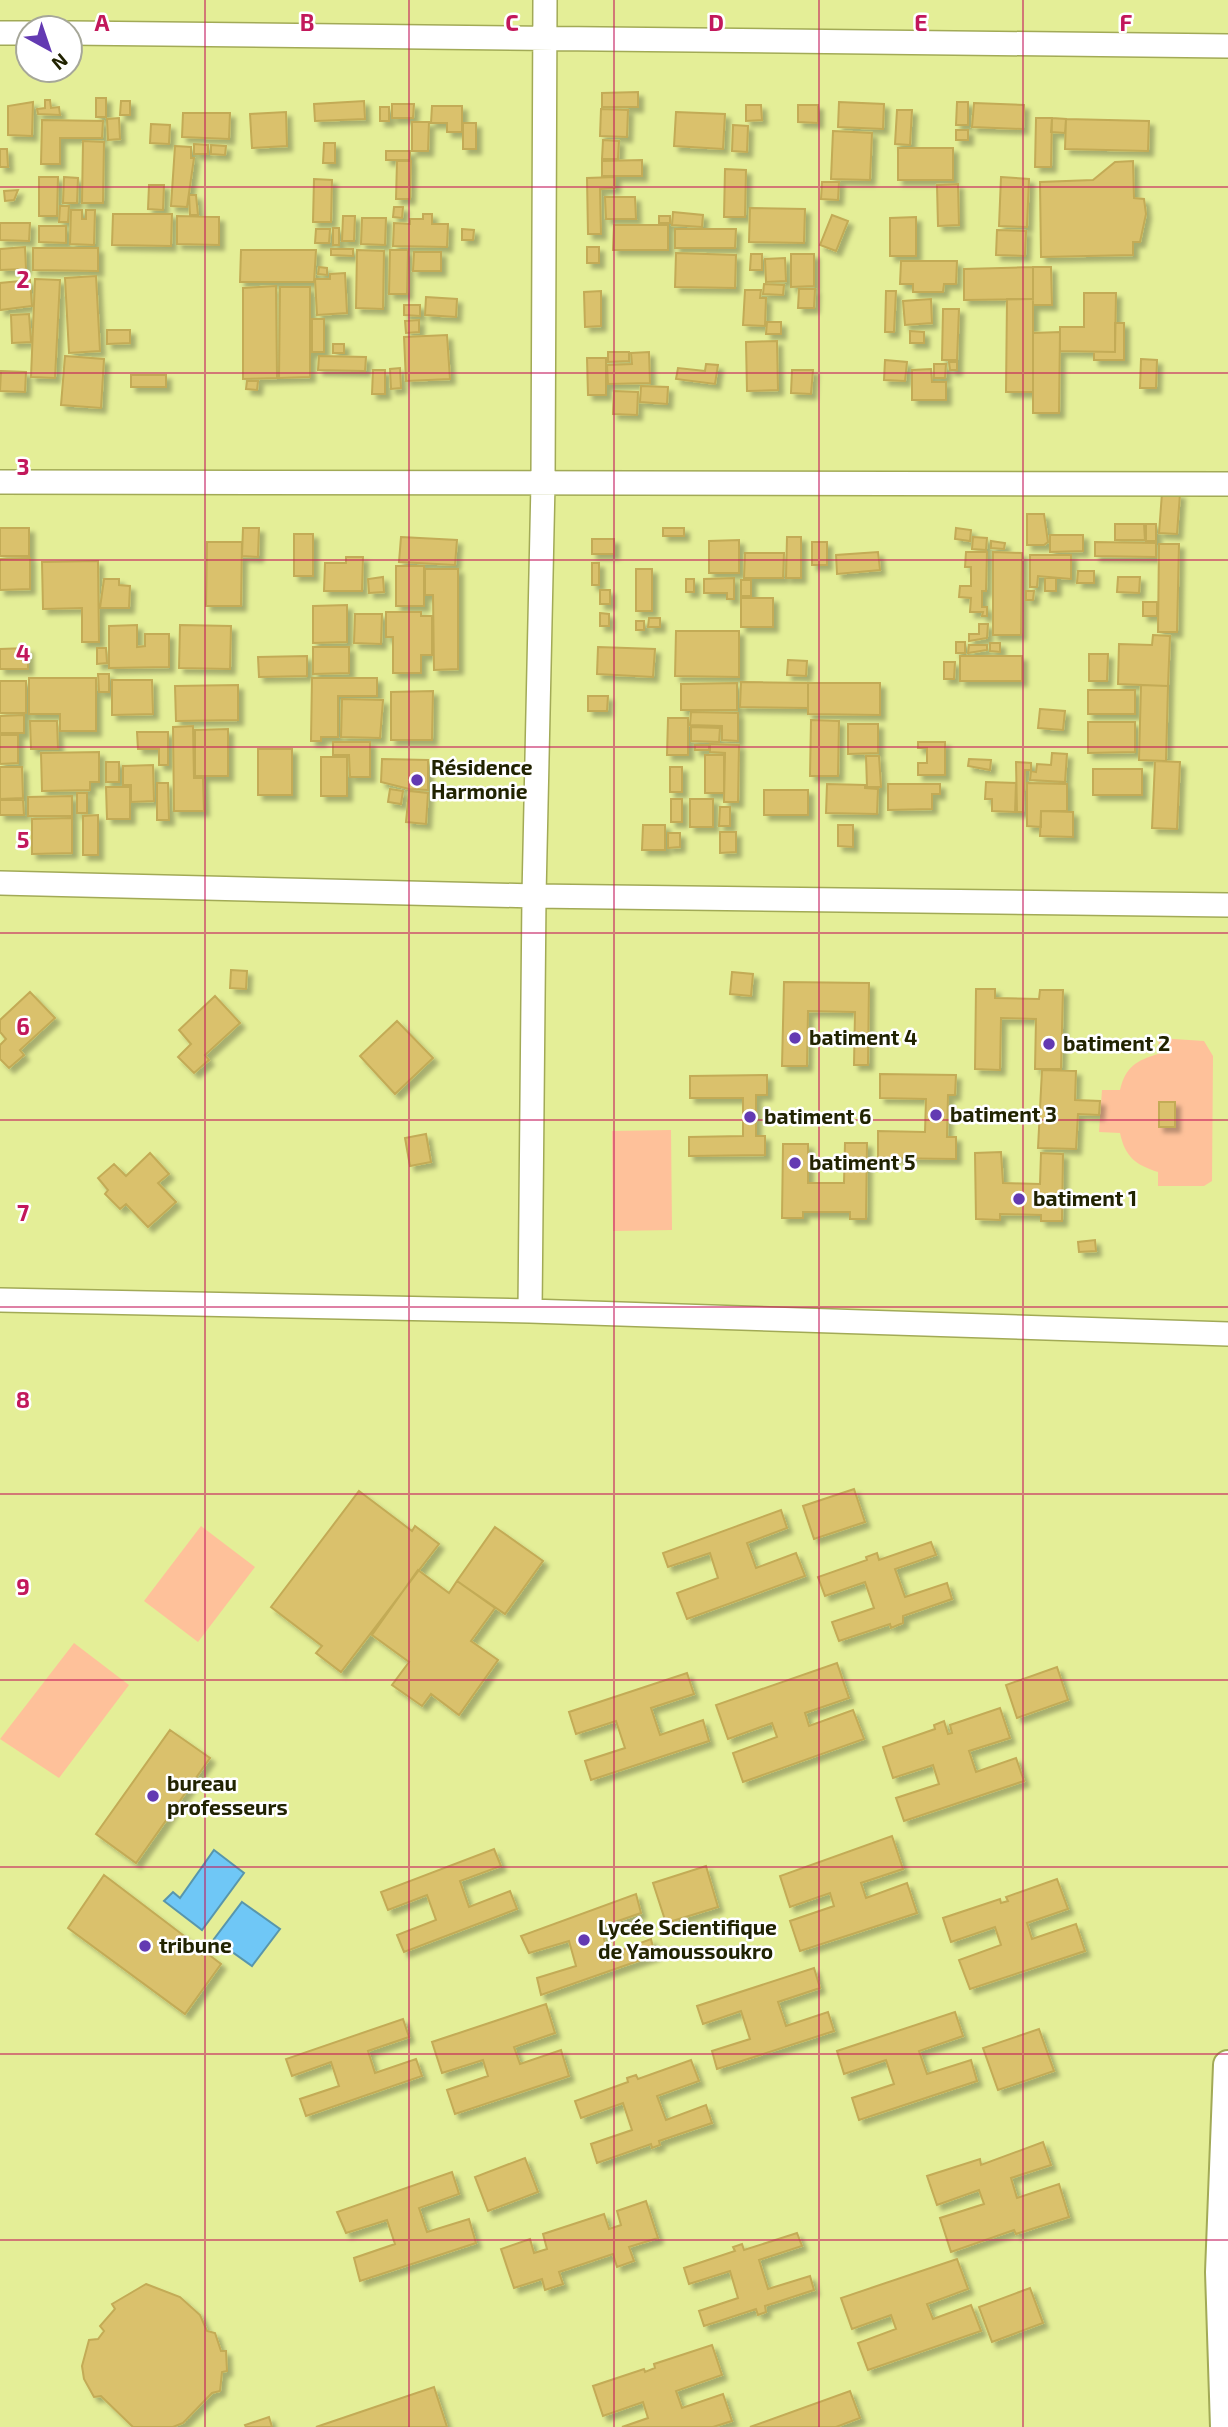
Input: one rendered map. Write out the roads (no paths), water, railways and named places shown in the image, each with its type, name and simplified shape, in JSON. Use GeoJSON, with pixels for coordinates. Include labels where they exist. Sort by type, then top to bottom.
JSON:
{"type":"FeatureCollection","features":[{"type":"Feature","properties":{"kind":"street"},"geometry":{"type":"LineString","coordinates":[[530,1311],[534,896],[543,483],[545,0]]}},
{"type":"Feature","properties":{"kind":"street"},"geometry":{"type":"LineString","coordinates":[[84,33],[1228,46]]}},
{"type":"Feature","properties":{"kind":"street"},"geometry":{"type":"LineString","coordinates":[[0,482],[1228,484]]}},
{"type":"Feature","properties":{"kind":"street"},"geometry":{"type":"LineString","coordinates":[[0,883],[534,896],[1228,905]]}},
{"type":"Feature","properties":{"kind":"street"},"geometry":{"type":"LineString","coordinates":[[0,1300],[530,1311],[1228,1334]]}},
{"type":"Feature","properties":{"kind":"street"},"geometry":{"type":"LineString","coordinates":[[1225,2427],[1220,2272],[1228,2065]]}},
{"type":"Feature","properties":{"kind":"water"},"geometry":{"type":"Polygon","coordinates":[[[214,1850],[244,1873],[202,1930],[164,1901],[173,1892],[180,1898],[214,1850]]]}},
{"type":"Feature","properties":{"kind":"water"},"geometry":{"type":"Polygon","coordinates":[[[242,1902],[280,1929],[252,1966],[214,1939],[242,1902]]]}},
{"type":"Feature","properties":{"kind":"place","name":"Résidence Harmonie"},"geometry":{"type":"Point","coordinates":[417,780]}},
{"type":"Feature","properties":{"kind":"place","name":"batiment 4"},"geometry":{"type":"Point","coordinates":[795,1038]}},
{"type":"Feature","properties":{"kind":"place","name":"batiment 2"},"geometry":{"type":"Point","coordinates":[1049,1044]}},
{"type":"Feature","properties":{"kind":"place","name":"batiment 3"},"geometry":{"type":"Point","coordinates":[936,1115]}},
{"type":"Feature","properties":{"kind":"place","name":"batiment 6"},"geometry":{"type":"Point","coordinates":[750,1117]}},
{"type":"Feature","properties":{"kind":"place","name":"batiment 5"},"geometry":{"type":"Point","coordinates":[795,1163]}},
{"type":"Feature","properties":{"kind":"place","name":"batiment 1"},"geometry":{"type":"Point","coordinates":[1019,1199]}},
{"type":"Feature","properties":{"kind":"place","name":"bureau professeurs"},"geometry":{"type":"Point","coordinates":[153,1796]}},
{"type":"Feature","properties":{"kind":"place","name":"Lycée Scientifique de Yamoussoukro"},"geometry":{"type":"Point","coordinates":[584,1940]}},
{"type":"Feature","properties":{"kind":"place","name":"tribune"},"geometry":{"type":"Point","coordinates":[145,1946]}}]}
